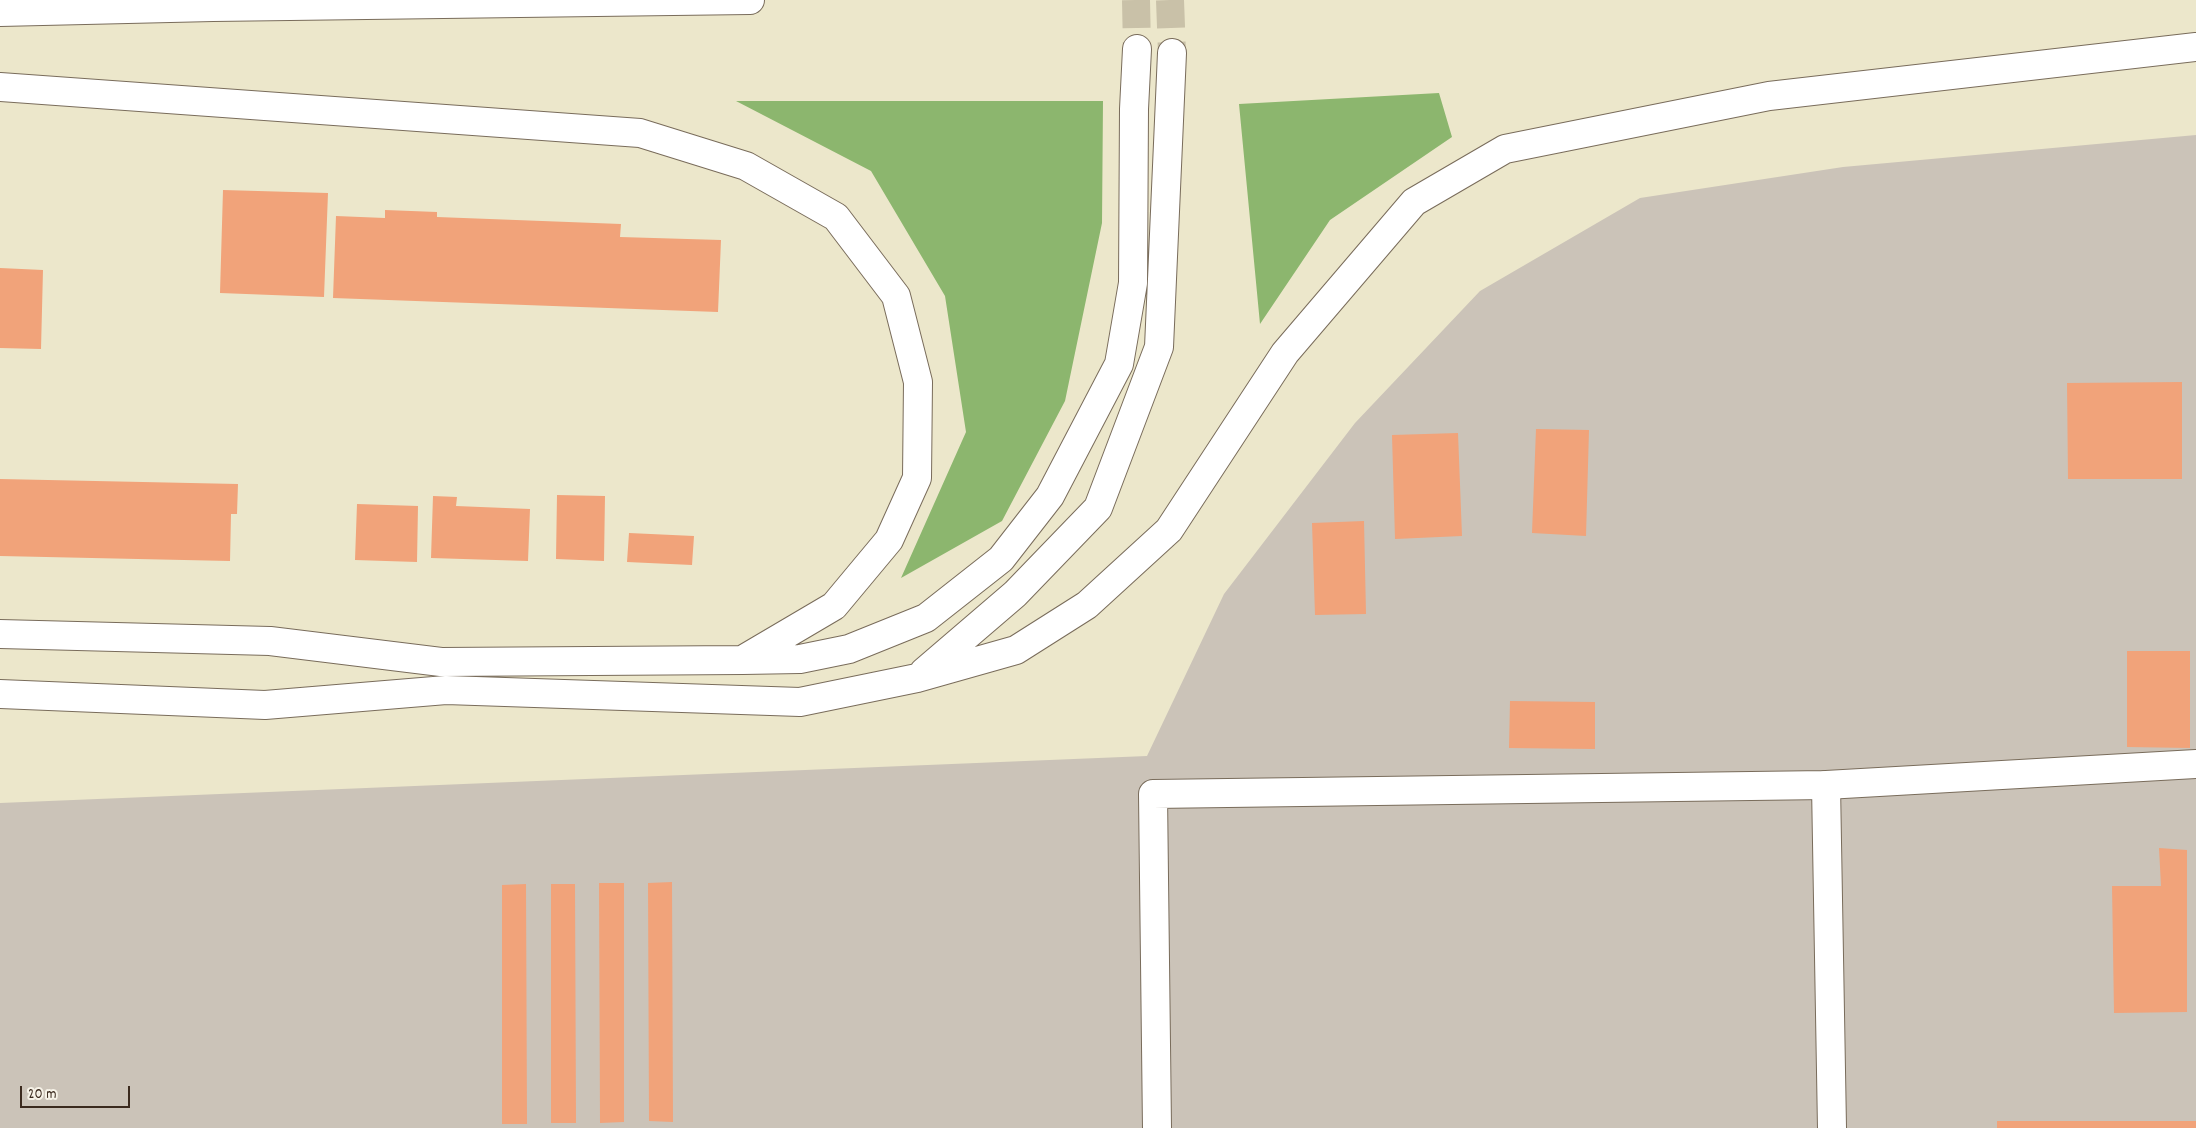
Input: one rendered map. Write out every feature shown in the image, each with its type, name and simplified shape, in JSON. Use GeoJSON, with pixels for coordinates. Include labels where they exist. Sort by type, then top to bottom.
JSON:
{"type":"FeatureCollection","features":[{"type":"Feature","properties":{"kind":"main road"},"geometry":{"type":"LineString","coordinates":[[0,12],[213,7],[750,0]]}},
{"type":"Feature","properties":{"kind":"main road"},"geometry":{"type":"LineString","coordinates":[[0,694],[265,705],[446,690],[800,702],[917,678],[1016,650],[1086,605],[1169,530],[1285,353],[1414,202],[1505,149],[1769,96],[2196,47]]}},
{"type":"Feature","properties":{"kind":"main road"},"geometry":{"type":"LineString","coordinates":[[0,634],[270,641],[440,662],[743,660],[800,659],[849,649],[926,618],[1001,559],[1050,496],[1119,364],[1133,283],[1134,109],[1137,49]]}},
{"type":"Feature","properties":{"kind":"main road"},"geometry":{"type":"LineString","coordinates":[[917,678],[1015,594],[1098,508],[1159,347],[1172,53]]}},
{"type":"Feature","properties":{"kind":"main road"},"geometry":{"type":"LineString","coordinates":[[0,87],[640,134],[746,166],[836,217],[896,296],[918,382],[918,478],[888,540],[834,606],[743,660]]}},
{"type":"Feature","properties":{"kind":"main road"},"geometry":{"type":"LineString","coordinates":[[1157,1128],[1153,794],[1826,785],[2196,764]]}},
{"type":"Feature","properties":{"kind":"main road"},"geometry":{"type":"LineString","coordinates":[[1826,785],[1832,1128]]}},
{"type":"Feature","properties":{"kind":"shaded area"},"geometry":{"type":"Polygon","coordinates":[[[2196,135],[2196,1128],[0,1128],[0,803],[1147,756],[1224,594],[1355,423],[1480,291],[1640,198],[1843,167],[2196,135]]]}},
{"type":"Feature","properties":{"kind":"green space"},"geometry":{"type":"Polygon","coordinates":[[[1439,93],[1452,137],[1330,220],[1260,324],[1239,104],[1439,93]]]}},
{"type":"Feature","properties":{"kind":"green space"},"geometry":{"type":"Polygon","coordinates":[[[736,101],[1103,101],[1102,223],[1065,401],[1002,521],[901,578],[966,432],[945,296],[871,171],[736,101]]]}},
{"type":"Feature","properties":{"kind":"building"},"geometry":{"type":"Polygon","coordinates":[[[223,190],[328,193],[324,297],[220,293],[223,190]]]}},
{"type":"Feature","properties":{"kind":"building"},"geometry":{"type":"Polygon","coordinates":[[[385,210],[437,212],[437,217],[621,224],[620,237],[721,240],[718,312],[333,298],[336,216],[385,218],[385,210]]]}},
{"type":"Feature","properties":{"kind":"building"},"geometry":{"type":"Polygon","coordinates":[[[0,268],[43,270],[41,349],[0,348],[0,268]]]}},
{"type":"Feature","properties":{"kind":"building"},"geometry":{"type":"Polygon","coordinates":[[[2182,382],[2182,479],[2068,479],[2067,383],[2182,382]]]}},
{"type":"Feature","properties":{"kind":"building"},"geometry":{"type":"Polygon","coordinates":[[[1536,429],[1589,430],[1586,536],[1532,533],[1536,429]]]}},
{"type":"Feature","properties":{"kind":"building"},"geometry":{"type":"Polygon","coordinates":[[[1458,433],[1462,536],[1395,539],[1392,435],[1458,433]]]}},
{"type":"Feature","properties":{"kind":"building"},"geometry":{"type":"Polygon","coordinates":[[[0,479],[238,484],[237,514],[231,514],[230,561],[0,556],[0,479]]]}},
{"type":"Feature","properties":{"kind":"building"},"geometry":{"type":"Polygon","coordinates":[[[557,495],[605,496],[604,561],[556,559],[557,495]]]}},
{"type":"Feature","properties":{"kind":"building"},"geometry":{"type":"Polygon","coordinates":[[[433,496],[457,497],[456,506],[530,509],[528,561],[431,558],[433,496]]]}},
{"type":"Feature","properties":{"kind":"building"},"geometry":{"type":"Polygon","coordinates":[[[357,504],[418,506],[417,562],[355,560],[357,504]]]}},
{"type":"Feature","properties":{"kind":"building"},"geometry":{"type":"Polygon","coordinates":[[[1364,521],[1366,614],[1315,615],[1312,523],[1364,521]]]}},
{"type":"Feature","properties":{"kind":"building"},"geometry":{"type":"Polygon","coordinates":[[[629,533],[694,536],[692,565],[627,562],[629,533]]]}},
{"type":"Feature","properties":{"kind":"building"},"geometry":{"type":"Polygon","coordinates":[[[2127,651],[2190,651],[2190,748],[2127,747],[2127,651]]]}},
{"type":"Feature","properties":{"kind":"building"},"geometry":{"type":"Polygon","coordinates":[[[1510,701],[1595,702],[1595,749],[1509,748],[1510,701]]]}},
{"type":"Feature","properties":{"kind":"building"},"geometry":{"type":"Polygon","coordinates":[[[2159,848],[2187,850],[2187,1012],[2114,1013],[2112,886],[2161,886],[2159,848]]]}},
{"type":"Feature","properties":{"kind":"building"},"geometry":{"type":"Polygon","coordinates":[[[672,882],[673,1122],[649,1121],[648,883],[672,882]]]}},
{"type":"Feature","properties":{"kind":"building"},"geometry":{"type":"Polygon","coordinates":[[[599,883],[624,883],[624,1122],[600,1123],[599,883]]]}},
{"type":"Feature","properties":{"kind":"building"},"geometry":{"type":"Polygon","coordinates":[[[526,884],[527,1124],[502,1124],[502,885],[526,884]]]}},
{"type":"Feature","properties":{"kind":"building"},"geometry":{"type":"Polygon","coordinates":[[[551,884],[575,884],[576,1123],[551,1123],[551,884]]]}},
{"type":"Feature","properties":{"kind":"building"},"geometry":{"type":"Polygon","coordinates":[[[1997,1121],[2196,1121],[2196,1128],[1997,1128],[1997,1121]]]}},
{"type":"Feature","properties":{"kind":"tunnel"},"geometry":{"type":"LineString","coordinates":[[1136,0],[1137,49]]}},
{"type":"Feature","properties":{"kind":"tunnel"},"geometry":{"type":"LineString","coordinates":[[1170,0],[1172,53]]}}]}
